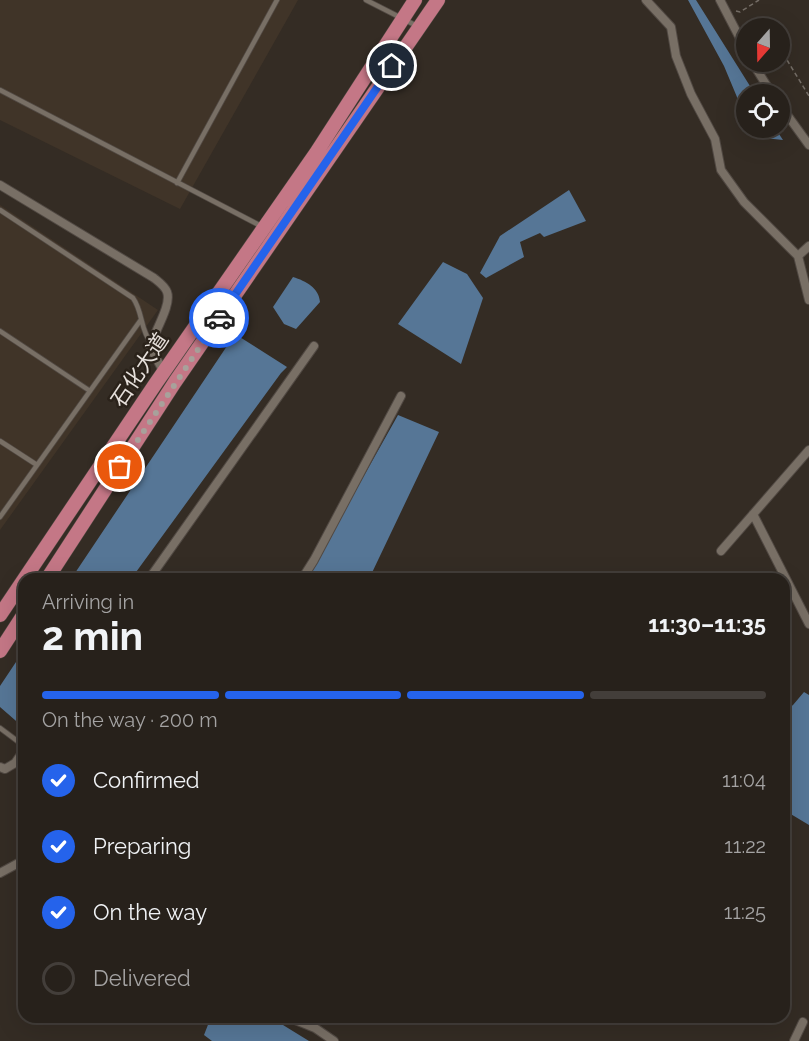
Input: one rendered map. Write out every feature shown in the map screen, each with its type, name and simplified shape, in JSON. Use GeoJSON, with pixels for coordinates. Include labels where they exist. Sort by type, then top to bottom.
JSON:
{"type":"FeatureCollection","features":[{"type":"Feature","properties":{"kind":"main road","name":"石化大道"},"geometry":{"type":"LineString","coordinates":[[28,573],[163,373],[316,153],[415,0]]}},
{"type":"Feature","properties":{"kind":"main road","name":"石化大道"},"geometry":{"type":"LineString","coordinates":[[51,573],[175,382],[438,0]]}},
{"type":"Feature","properties":{"kind":"main road","name":"石化大道"},"geometry":{"type":"LineString","coordinates":[[0,615],[18,588]]}},
{"type":"Feature","properties":{"kind":"main road"},"geometry":{"type":"LineString","coordinates":[[0,651],[18,623]]}},
{"type":"Feature","properties":{"kind":"street"},"geometry":{"type":"LineString","coordinates":[[646,0],[670,27],[676,56],[691,94],[715,139],[721,170],[744,202],[798,256],[809,300]]}},
{"type":"Feature","properties":{"kind":"street"},"geometry":{"type":"LineString","coordinates":[[720,0],[736,31]]}},
{"type":"Feature","properties":{"kind":"street"},"geometry":{"type":"LineString","coordinates":[[790,119],[809,145]]}},
{"type":"Feature","properties":{"kind":"street"},"geometry":{"type":"LineString","coordinates":[[0,185],[154,278],[165,288],[168,294],[167,305],[150,347],[163,373],[175,382]]}},
{"type":"Feature","properties":{"kind":"street"},"geometry":{"type":"LineString","coordinates":[[798,256],[809,246]]}},
{"type":"Feature","properties":{"kind":"street"},"geometry":{"type":"LineString","coordinates":[[153,573],[314,346]]}},
{"type":"Feature","properties":{"kind":"street"},"geometry":{"type":"LineString","coordinates":[[306,573],[401,396]]}},
{"type":"Feature","properties":{"kind":"street"},"geometry":{"type":"LineString","coordinates":[[721,551],[809,450]]}},
{"type":"Feature","properties":{"kind":"street"},"geometry":{"type":"LineString","coordinates":[[753,514],[783,573]]}},
{"type":"Feature","properties":{"kind":"street"},"geometry":{"type":"LineString","coordinates":[[790,587],[809,624]]}},
{"type":"Feature","properties":{"kind":"street"},"geometry":{"type":"LineString","coordinates":[[0,767],[5,769],[18,759]]}},
{"type":"Feature","properties":{"kind":"street"},"geometry":{"type":"LineString","coordinates":[[0,873],[18,863]]}},
{"type":"Feature","properties":{"kind":"street"},"geometry":{"type":"LineString","coordinates":[[794,1041],[803,1022]]}},
{"type":"Feature","properties":{"kind":"street"},"geometry":{"type":"LineString","coordinates":[[303,1023],[334,1041]]}},
{"type":"Feature","properties":{"kind":"lane"},"geometry":{"type":"LineString","coordinates":[[177,183],[277,0]]}},
{"type":"Feature","properties":{"kind":"lane"},"geometry":{"type":"LineString","coordinates":[[366,0],[420,27]]}},
{"type":"Feature","properties":{"kind":"lane"},"geometry":{"type":"LineString","coordinates":[[0,90],[264,228]]}},
{"type":"Feature","properties":{"kind":"lane"},"geometry":{"type":"LineString","coordinates":[[0,210],[133,298],[138,304],[140,321],[151,343]]}},
{"type":"Feature","properties":{"kind":"lane"},"geometry":{"type":"LineString","coordinates":[[0,517],[140,321]]}},
{"type":"Feature","properties":{"kind":"lane"},"geometry":{"type":"LineString","coordinates":[[0,331],[90,391]]}},
{"type":"Feature","properties":{"kind":"lane"},"geometry":{"type":"LineString","coordinates":[[0,441],[37,465]]}},
{"type":"Feature","properties":{"kind":"lane"},"geometry":{"type":"LineString","coordinates":[[0,728],[18,742]]}},
{"type":"Feature","properties":{"kind":"path"},"geometry":{"type":"LineString","coordinates":[[724,9],[740,12],[759,0]]}},
{"type":"Feature","properties":{"kind":"path"},"geometry":{"type":"LineString","coordinates":[[790,66],[809,96]]}},
{"type":"Feature","properties":{"kind":"shaded area"},"geometry":{"type":"Polygon","coordinates":[[[0,0],[298,0],[180,209],[0,120],[0,0]]]}},
{"type":"Feature","properties":{"kind":"shaded area"},"geometry":{"type":"Polygon","coordinates":[[[0,205],[158,310],[0,530],[0,205]]]}},
{"type":"Feature","properties":{"kind":"water"},"geometry":{"type":"Polygon","coordinates":[[[688,0],[696,0],[736,64],[736,72],[741,72],[749,84],[736,84],[736,95],[724,66],[688,0]]]}},
{"type":"Feature","properties":{"kind":"water"},"geometry":{"type":"Polygon","coordinates":[[[569,190],[586,221],[544,237],[540,233],[520,242],[524,257],[486,278],[480,273],[500,236],[569,190]]]}},
{"type":"Feature","properties":{"kind":"water"},"geometry":{"type":"Polygon","coordinates":[[[443,262],[467,274],[483,298],[461,364],[398,324],[443,262]]]}},
{"type":"Feature","properties":{"kind":"water"},"geometry":{"type":"Polygon","coordinates":[[[293,277],[311,286],[320,302],[296,329],[284,324],[273,307],[293,277]]]}},
{"type":"Feature","properties":{"kind":"water"},"geometry":{"type":"Polygon","coordinates":[[[235,334],[287,367],[135,573],[75,573],[235,334]]]}},
{"type":"Feature","properties":{"kind":"water"},"geometry":{"type":"Polygon","coordinates":[[[398,415],[439,432],[372,573],[309,573],[398,415]]]}},
{"type":"Feature","properties":{"kind":"water"},"geometry":{"type":"Polygon","coordinates":[[[18,659],[18,723],[0,707],[0,686],[18,659]]]}},
{"type":"Feature","properties":{"kind":"water"},"geometry":{"type":"Polygon","coordinates":[[[804,692],[809,695],[809,825],[790,814],[790,707],[804,692]]]}},
{"type":"Feature","properties":{"kind":"water"},"geometry":{"type":"Polygon","coordinates":[[[209,1023],[280,1023],[309,1041],[212,1041],[204,1035],[209,1023]]]}},
{"type":"Feature","properties":{"kind":"way so far"},"geometry":{"type":"LineString","coordinates":[[120,467],[219,318]]}},
{"type":"Feature","properties":{"kind":"route"},"geometry":{"type":"LineString","coordinates":[[219,318],[392,66]]}}]}
